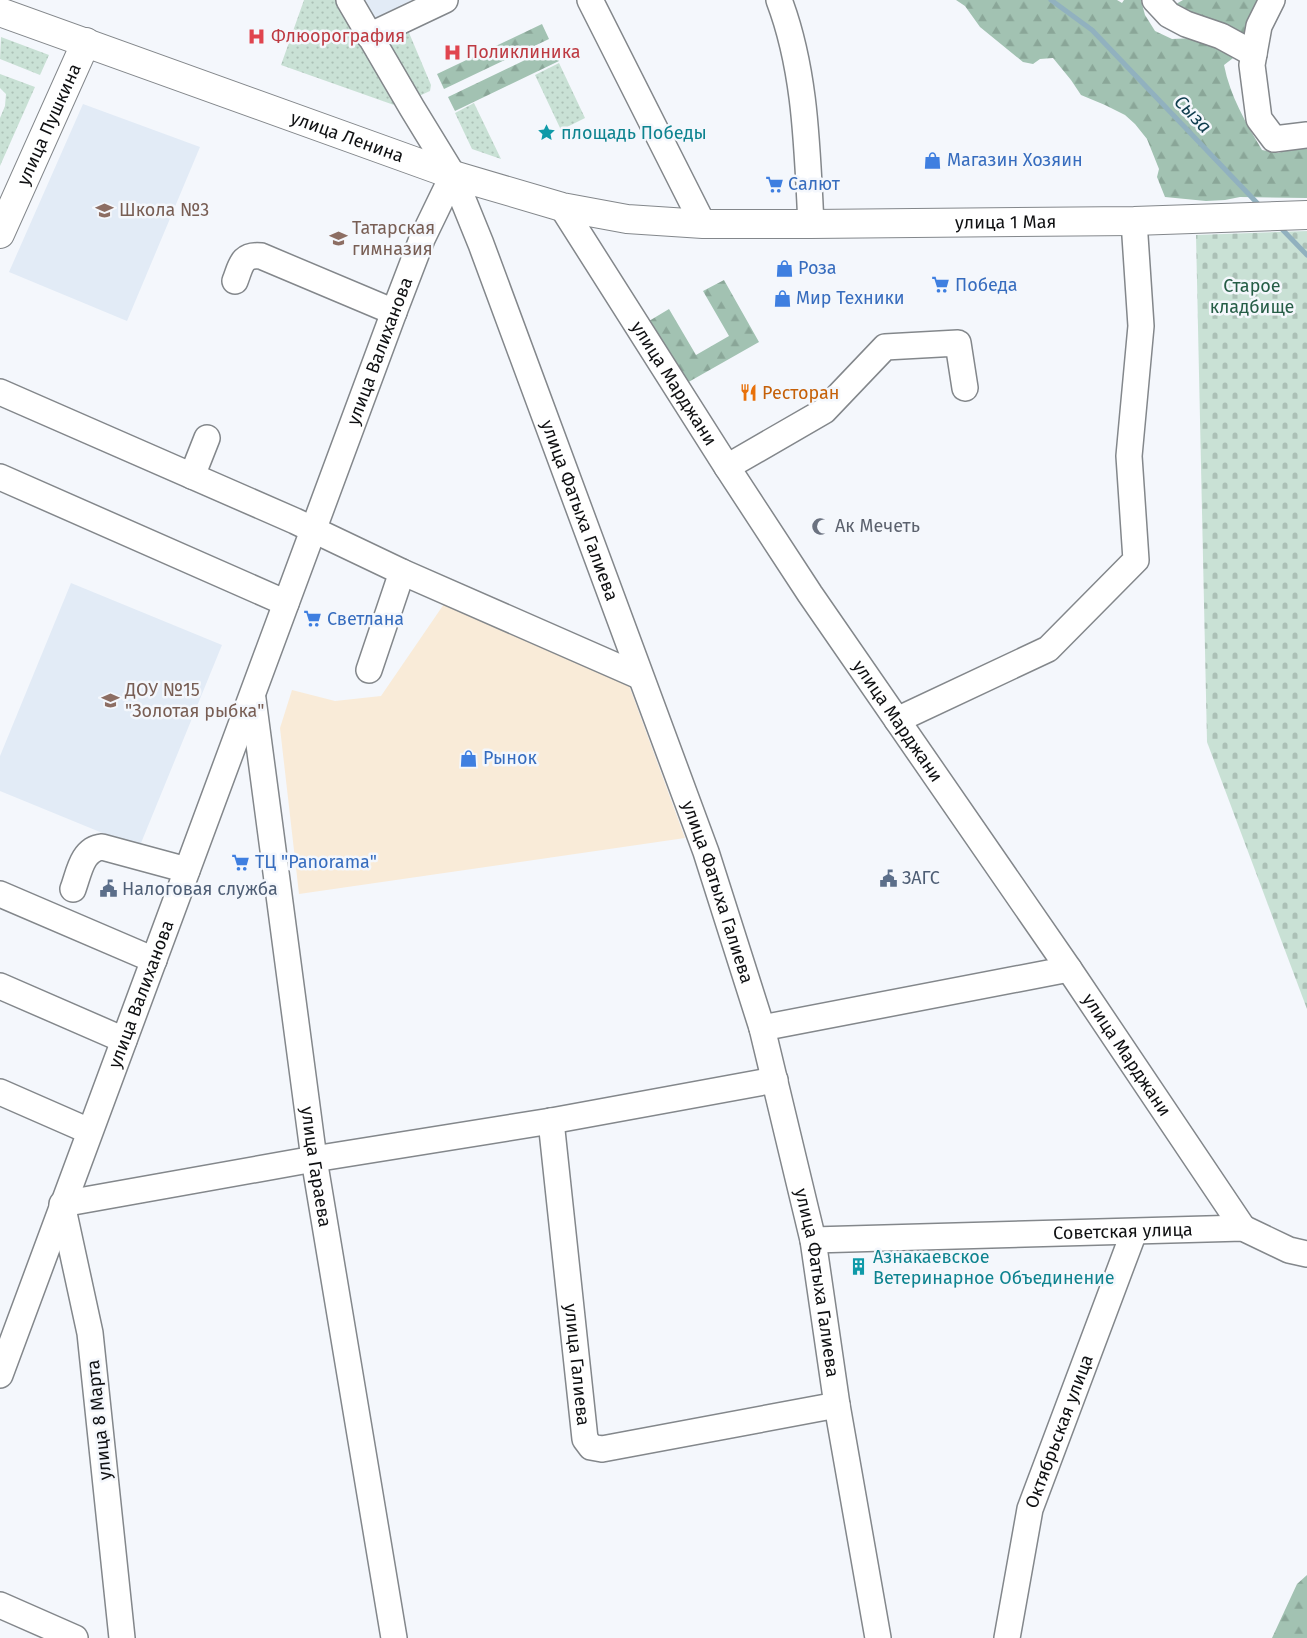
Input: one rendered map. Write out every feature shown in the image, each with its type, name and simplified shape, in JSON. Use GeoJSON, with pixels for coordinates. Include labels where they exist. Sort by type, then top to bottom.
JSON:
{"type":"FeatureCollection","features":[{"type":"Feature","properties":{"kind":"main road","name":"улица Ленина"},"geometry":{"type":"LineString","coordinates":[[0,12],[453,175],[562,207],[626,219],[703,224]]}},
{"type":"Feature","properties":{"kind":"main road","name":"улица Пушкина"},"geometry":{"type":"LineString","coordinates":[[0,234],[86,42]]}},
{"type":"Feature","properties":{"kind":"main road","name":"улица 1 Мая"},"geometry":{"type":"LineString","coordinates":[[703,224],[1134,221],[1307,215]]}},
{"type":"Feature","properties":{"kind":"street","name":"улица Фатыха Галиева"},"geometry":{"type":"LineString","coordinates":[[349,0],[453,175],[481,244],[639,676],[706,852],[762,1028],[813,1240],[837,1405],[878,1638]]}},
{"type":"Feature","properties":{"kind":"street"},"geometry":{"type":"LineString","coordinates":[[370,36],[445,0]]}},
{"type":"Feature","properties":{"kind":"street"},"geometry":{"type":"LineString","coordinates":[[590,0],[703,224]]}},
{"type":"Feature","properties":{"kind":"street"},"geometry":{"type":"LineString","coordinates":[[779,0],[789,26],[805,111],[811,224]]}},
{"type":"Feature","properties":{"kind":"street"},"geometry":{"type":"LineString","coordinates":[[1155,0],[1169,15],[1186,24],[1221,36],[1254,54]]}},
{"type":"Feature","properties":{"kind":"street"},"geometry":{"type":"LineString","coordinates":[[1272,0],[1259,26],[1252,65],[1259,119],[1274,139],[1307,135]]}},
{"type":"Feature","properties":{"kind":"street","name":"улица Валиханова"},"geometry":{"type":"LineString","coordinates":[[0,1375],[394,312],[422,239],[453,175]]}},
{"type":"Feature","properties":{"kind":"street","name":"улица Марджани"},"geometry":{"type":"LineString","coordinates":[[562,207],[810,594],[1069,969],[1243,1228]]}},
{"type":"Feature","properties":{"kind":"street"},"geometry":{"type":"LineString","coordinates":[[897,720],[1048,649],[1136,560],[1129,456],[1141,326],[1134,221]]}},
{"type":"Feature","properties":{"kind":"street"},"geometry":{"type":"LineString","coordinates":[[235,281],[243,261],[247,257],[252,255],[261,256],[394,312]]}},
{"type":"Feature","properties":{"kind":"street"},"geometry":{"type":"LineString","coordinates":[[727,467],[824,411],[885,347],[958,343],[965,388]]}},
{"type":"Feature","properties":{"kind":"street"},"geometry":{"type":"LineString","coordinates":[[0,392],[639,676]]}},
{"type":"Feature","properties":{"kind":"street"},"geometry":{"type":"LineString","coordinates":[[192,476],[207,438]]}},
{"type":"Feature","properties":{"kind":"street"},"geometry":{"type":"LineString","coordinates":[[0,477],[286,603]]}},
{"type":"Feature","properties":{"kind":"street"},"geometry":{"type":"LineString","coordinates":[[369,670],[402,572]]}},
{"type":"Feature","properties":{"kind":"street","name":"улица Гараева"},"geometry":{"type":"LineString","coordinates":[[252,694],[314,1159],[394,1638]]}},
{"type":"Feature","properties":{"kind":"street"},"geometry":{"type":"LineString","coordinates":[[73,889],[88,853],[102,847],[187,870]]}},
{"type":"Feature","properties":{"kind":"street"},"geometry":{"type":"LineString","coordinates":[[0,894],[154,960]]}},
{"type":"Feature","properties":{"kind":"street"},"geometry":{"type":"LineString","coordinates":[[762,1028],[1069,969]]}},
{"type":"Feature","properties":{"kind":"street"},"geometry":{"type":"LineString","coordinates":[[0,986],[124,1040]]}},
{"type":"Feature","properties":{"kind":"street"},"geometry":{"type":"LineString","coordinates":[[62,1204],[314,1159],[551,1121],[775,1080]]}},
{"type":"Feature","properties":{"kind":"street"},"geometry":{"type":"LineString","coordinates":[[1,1096],[89,1131]]}},
{"type":"Feature","properties":{"kind":"street","name":"улица Галиева"},"geometry":{"type":"LineString","coordinates":[[551,1121],[585,1439],[591,1447],[602,1449],[837,1405]]}},
{"type":"Feature","properties":{"kind":"street","name":"улица 8 Марта"},"geometry":{"type":"LineString","coordinates":[[62,1204],[90,1333],[122,1638]]}},
{"type":"Feature","properties":{"kind":"street","name":"Советская улица"},"geometry":{"type":"LineString","coordinates":[[813,1240],[1243,1228],[1289,1250],[1307,1254]]}},
{"type":"Feature","properties":{"kind":"street","name":"Октябрьская улица"},"geometry":{"type":"LineString","coordinates":[[1007,1638],[1030,1509],[1134,1232]]}},
{"type":"Feature","properties":{"kind":"street"},"geometry":{"type":"LineString","coordinates":[[0,1604],[74,1638]]}},
{"type":"Feature","properties":{"kind":"shaded area"},"geometry":{"type":"Polygon","coordinates":[[[359,0],[429,0],[374,26],[359,0]]]}},
{"type":"Feature","properties":{"kind":"shaded area","name":"Школа №3"},"geometry":{"type":"Polygon","coordinates":[[[83,104],[200,147],[127,321],[9,272],[83,104]]]}},
{"type":"Feature","properties":{"kind":"shaded area","name":"ДОУ №15 \"Золотая рыбка\""},"geometry":{"type":"Polygon","coordinates":[[[71,583],[222,645],[139,848],[0,791],[0,756],[71,583]]]}},
{"type":"Feature","properties":{"kind":"shaded area","name":"Рынок"},"geometry":{"type":"Polygon","coordinates":[[[444,604],[626,677],[685,838],[299,894],[280,728],[292,690],[335,701],[381,696],[444,604]]]}},
{"type":"Feature","properties":{"kind":"green space"},"geometry":{"type":"Polygon","coordinates":[[[304,0],[337,0],[395,101],[394,105],[281,65],[304,0]]]}},
{"type":"Feature","properties":{"kind":"green space"},"geometry":{"type":"Polygon","coordinates":[[[956,0],[1117,0],[1122,3],[1124,0],[1141,0],[1145,15],[1155,31],[1172,39],[1195,38],[1237,55],[1224,65],[1230,88],[1239,109],[1262,150],[1278,153],[1291,149],[1307,137],[1307,198],[1240,197],[1206,201],[1165,197],[1157,177],[1159,169],[1147,139],[1135,124],[1125,115],[1081,95],[1053,58],[1040,59],[1033,64],[1023,62],[980,27],[965,6],[956,0]]]}},
{"type":"Feature","properties":{"kind":"green space"},"geometry":{"type":"Polygon","coordinates":[[[1183,0],[1267,0],[1260,42],[1174,10],[1176,4],[1183,0]]]}},
{"type":"Feature","properties":{"kind":"green space"},"geometry":{"type":"Polygon","coordinates":[[[542,24],[549,39],[444,89],[437,74],[542,24]]]}},
{"type":"Feature","properties":{"kind":"green space"},"geometry":{"type":"Polygon","coordinates":[[[407,28],[431,85],[430,91],[419,96],[384,40],[407,28]]]}},
{"type":"Feature","properties":{"kind":"green space"},"geometry":{"type":"Polygon","coordinates":[[[1,37],[49,55],[40,75],[0,59],[1,37]]]}},
{"type":"Feature","properties":{"kind":"green space"},"geometry":{"type":"Polygon","coordinates":[[[552,47],[559,61],[455,111],[448,97],[552,47]]]}},
{"type":"Feature","properties":{"kind":"green space"},"geometry":{"type":"Polygon","coordinates":[[[559,63],[585,118],[561,130],[535,75],[559,63]]]}},
{"type":"Feature","properties":{"kind":"green space"},"geometry":{"type":"Polygon","coordinates":[[[0,74],[35,87],[0,166],[0,118],[5,106],[6,94],[0,88],[0,74]]]}},
{"type":"Feature","properties":{"kind":"green space"},"geometry":{"type":"Polygon","coordinates":[[[474,103],[501,159],[472,149],[455,113],[474,103]]]}},
{"type":"Feature","properties":{"kind":"green space","name":"Старое кладбище"},"geometry":{"type":"Polygon","coordinates":[[[1307,231],[1307,1009],[1207,742],[1196,235],[1307,231]]]}},
{"type":"Feature","properties":{"kind":"green space"},"geometry":{"type":"Polygon","coordinates":[[[724,280],[759,342],[685,384],[649,321],[669,309],[696,355],[729,336],[703,291],[724,280]]]}},
{"type":"Feature","properties":{"kind":"green space"},"geometry":{"type":"Polygon","coordinates":[[[1307,1575],[1307,1638],[1272,1638],[1297,1584],[1307,1575]]]}},
{"type":"Feature","properties":{"kind":"waterway","name":"Сыза"},"geometry":{"type":"LineString","coordinates":[[1051,0],[1092,30],[1260,206]]}},
{"type":"Feature","properties":{"kind":"waterway","name":"Сыза"},"geometry":{"type":"LineString","coordinates":[[1278,225],[1307,255]]}},
{"type":"Feature","properties":{"kind":"place","name":"Флюорография"},"geometry":{"type":"Point","coordinates":[257,36]}},
{"type":"Feature","properties":{"kind":"place","name":"Поликлиника"},"geometry":{"type":"Point","coordinates":[452,52]}},
{"type":"Feature","properties":{"kind":"place","name":"площадь Победы"},"geometry":{"type":"Point","coordinates":[547,133]}},
{"type":"Feature","properties":{"kind":"place","name":"Магазин Хозяин"},"geometry":{"type":"Point","coordinates":[933,160]}},
{"type":"Feature","properties":{"kind":"place","name":"Салют"},"geometry":{"type":"Point","coordinates":[774,184]}},
{"type":"Feature","properties":{"kind":"place","name":"Школа №3"},"geometry":{"type":"Point","coordinates":[105,210]}},
{"type":"Feature","properties":{"kind":"place","name":"Татарская гимназия"},"geometry":{"type":"Point","coordinates":[338,238]}},
{"type":"Feature","properties":{"kind":"place","name":"Роза"},"geometry":{"type":"Point","coordinates":[784,268]}},
{"type":"Feature","properties":{"kind":"place","name":"Победа"},"geometry":{"type":"Point","coordinates":[941,285]}},
{"type":"Feature","properties":{"kind":"place","name":"Мир Техники"},"geometry":{"type":"Point","coordinates":[782,298]}},
{"type":"Feature","properties":{"kind":"place","name":"Ресторан"},"geometry":{"type":"Point","coordinates":[748,393]}},
{"type":"Feature","properties":{"kind":"place","name":"Ак Мечеть"},"geometry":{"type":"Point","coordinates":[821,526]}},
{"type":"Feature","properties":{"kind":"place","name":"Светлана"},"geometry":{"type":"Point","coordinates":[313,619]}},
{"type":"Feature","properties":{"kind":"place","name":"ДОУ №15 \"Золотая рыбка\""},"geometry":{"type":"Point","coordinates":[111,700]}},
{"type":"Feature","properties":{"kind":"place","name":"Рынок"},"geometry":{"type":"Point","coordinates":[469,758]}},
{"type":"Feature","properties":{"kind":"place","name":"ТЦ \"Panorama\""},"geometry":{"type":"Point","coordinates":[241,862]}},
{"type":"Feature","properties":{"kind":"place","name":"ЗАГС"},"geometry":{"type":"Point","coordinates":[888,878]}},
{"type":"Feature","properties":{"kind":"place","name":"Налоговая служба"},"geometry":{"type":"Point","coordinates":[108,889]}},
{"type":"Feature","properties":{"kind":"place","name":"Азнакаевское Ветеринарное Объединение"},"geometry":{"type":"Point","coordinates":[859,1267]}}]}
